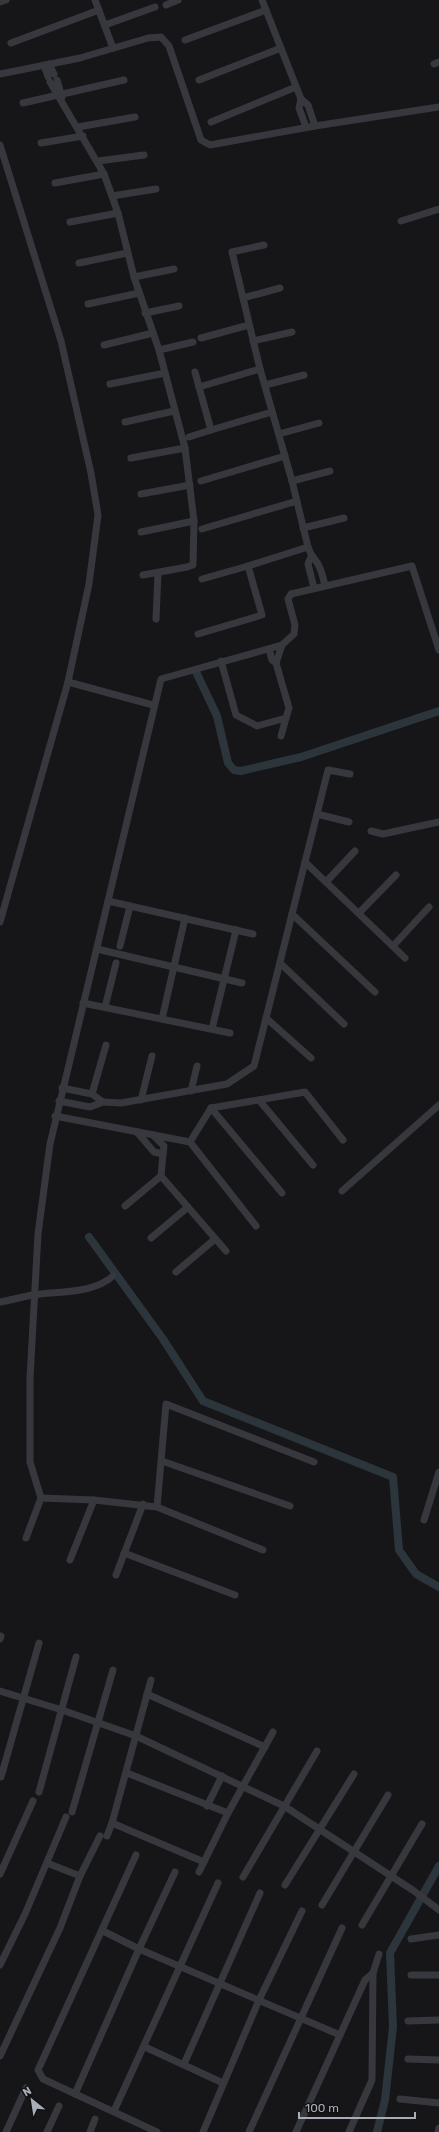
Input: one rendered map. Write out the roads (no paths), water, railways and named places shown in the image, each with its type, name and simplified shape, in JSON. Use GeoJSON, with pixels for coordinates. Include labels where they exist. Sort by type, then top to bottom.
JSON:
{"type":"FeatureCollection","features":[{"type":"Feature","properties":{"kind":"street"},"geometry":{"type":"LineString","coordinates":[[0,2],[6,0]]}},
{"type":"Feature","properties":{"kind":"street"},"geometry":{"type":"LineString","coordinates":[[95,0],[113,48]]}},
{"type":"Feature","properties":{"kind":"street"},"geometry":{"type":"LineString","coordinates":[[166,5],[178,0]]}},
{"type":"Feature","properties":{"kind":"street"},"geometry":{"type":"LineString","coordinates":[[262,0],[296,88],[301,99],[308,105],[315,126]]}},
{"type":"Feature","properties":{"kind":"street"},"geometry":{"type":"LineString","coordinates":[[104,25],[155,7]]}},
{"type":"Feature","properties":{"kind":"street"},"geometry":{"type":"LineString","coordinates":[[11,43],[99,10]]}},
{"type":"Feature","properties":{"kind":"street"},"geometry":{"type":"LineString","coordinates":[[184,40],[266,10]]}},
{"type":"Feature","properties":{"kind":"street"},"geometry":{"type":"LineString","coordinates":[[0,74],[47,64],[154,37],[161,37],[166,41],[198,134],[205,144],[210,146],[306,127],[439,107]]}},
{"type":"Feature","properties":{"kind":"street"},"geometry":{"type":"LineString","coordinates":[[199,80],[281,48]]}},
{"type":"Feature","properties":{"kind":"street"},"geometry":{"type":"LineString","coordinates":[[47,64],[63,103],[98,161],[112,196],[118,213],[134,277],[145,313],[159,350],[185,448],[194,521],[193,564],[144,575]]}},
{"type":"Feature","properties":{"kind":"street"},"geometry":{"type":"LineString","coordinates":[[23,102],[124,80]]}},
{"type":"Feature","properties":{"kind":"street"},"geometry":{"type":"LineString","coordinates":[[210,122],[296,88]]}},
{"type":"Feature","properties":{"kind":"street"},"geometry":{"type":"LineString","coordinates":[[301,99],[299,108],[306,127]]}},
{"type":"Feature","properties":{"kind":"street"},"geometry":{"type":"LineString","coordinates":[[78,128],[135,117]]}},
{"type":"Feature","properties":{"kind":"street"},"geometry":{"type":"LineString","coordinates":[[41,143],[83,136]]}},
{"type":"Feature","properties":{"kind":"street"},"geometry":{"type":"LineString","coordinates":[[0,146],[61,341],[96,495],[98,515],[89,584],[68,682],[0,922]]}},
{"type":"Feature","properties":{"kind":"street"},"geometry":{"type":"LineString","coordinates":[[98,161],[144,155]]}},
{"type":"Feature","properties":{"kind":"street"},"geometry":{"type":"LineString","coordinates":[[55,183],[104,174]]}},
{"type":"Feature","properties":{"kind":"street"},"geometry":{"type":"LineString","coordinates":[[112,196],[156,189]]}},
{"type":"Feature","properties":{"kind":"street"},"geometry":{"type":"LineString","coordinates":[[401,221],[439,209]]}},
{"type":"Feature","properties":{"kind":"street"},"geometry":{"type":"LineString","coordinates":[[70,222],[118,213]]}},
{"type":"Feature","properties":{"kind":"street"},"geometry":{"type":"LineString","coordinates":[[264,244],[232,252],[264,386],[292,481],[308,547],[311,556],[316,561],[325,586]]}},
{"type":"Feature","properties":{"kind":"street"},"geometry":{"type":"LineString","coordinates":[[79,263],[127,253]]}},
{"type":"Feature","properties":{"kind":"street"},"geometry":{"type":"LineString","coordinates":[[134,277],[174,269]]}},
{"type":"Feature","properties":{"kind":"street"},"geometry":{"type":"LineString","coordinates":[[243,298],[280,288]]}},
{"type":"Feature","properties":{"kind":"street"},"geometry":{"type":"LineString","coordinates":[[88,304],[139,293]]}},
{"type":"Feature","properties":{"kind":"street"},"geometry":{"type":"LineString","coordinates":[[145,313],[179,306]]}},
{"type":"Feature","properties":{"kind":"street"},"geometry":{"type":"LineString","coordinates":[[201,338],[249,324]]}},
{"type":"Feature","properties":{"kind":"street"},"geometry":{"type":"LineString","coordinates":[[253,341],[292,332]]}},
{"type":"Feature","properties":{"kind":"street"},"geometry":{"type":"LineString","coordinates":[[104,345],[153,333]]}},
{"type":"Feature","properties":{"kind":"street"},"geometry":{"type":"LineString","coordinates":[[159,350],[193,342]]}},
{"type":"Feature","properties":{"kind":"street"},"geometry":{"type":"LineString","coordinates":[[199,387],[260,369]]}},
{"type":"Feature","properties":{"kind":"street"},"geometry":{"type":"LineString","coordinates":[[195,372],[211,430]]}},
{"type":"Feature","properties":{"kind":"street"},"geometry":{"type":"LineString","coordinates":[[110,384],[165,373]]}},
{"type":"Feature","properties":{"kind":"street"},"geometry":{"type":"LineString","coordinates":[[264,386],[304,375]]}},
{"type":"Feature","properties":{"kind":"street"},"geometry":{"type":"LineString","coordinates":[[125,422],[174,411]]}},
{"type":"Feature","properties":{"kind":"street"},"geometry":{"type":"LineString","coordinates":[[189,436],[272,412]]}},
{"type":"Feature","properties":{"kind":"street"},"geometry":{"type":"LineString","coordinates":[[279,434],[319,423]]}},
{"type":"Feature","properties":{"kind":"street"},"geometry":{"type":"LineString","coordinates":[[131,458],[185,448]]}},
{"type":"Feature","properties":{"kind":"street"},"geometry":{"type":"LineString","coordinates":[[201,482],[285,456]]}},
{"type":"Feature","properties":{"kind":"street"},"geometry":{"type":"LineString","coordinates":[[292,481],[330,471]]}},
{"type":"Feature","properties":{"kind":"street"},"geometry":{"type":"LineString","coordinates":[[141,494],[190,485]]}},
{"type":"Feature","properties":{"kind":"street"},"geometry":{"type":"LineString","coordinates":[[202,529],[297,501]]}},
{"type":"Feature","properties":{"kind":"street"},"geometry":{"type":"LineString","coordinates":[[303,528],[344,518]]}},
{"type":"Feature","properties":{"kind":"street"},"geometry":{"type":"LineString","coordinates":[[141,532],[194,521]]}},
{"type":"Feature","properties":{"kind":"street"},"geometry":{"type":"LineString","coordinates":[[202,579],[308,547]]}},
{"type":"Feature","properties":{"kind":"street"},"geometry":{"type":"LineString","coordinates":[[311,556],[308,564],[314,588]]}},
{"type":"Feature","properties":{"kind":"street"},"geometry":{"type":"LineString","coordinates":[[198,634],[262,615],[248,566]]}},
{"type":"Feature","properties":{"kind":"street"},"geometry":{"type":"LineString","coordinates":[[26,1538],[41,1498],[30,1462],[33,1295],[39,1227],[55,1116],[137,783],[153,704],[160,679],[282,645],[294,634],[295,625],[288,599],[291,594],[412,566],[439,650]]}},
{"type":"Feature","properties":{"kind":"street"},"geometry":{"type":"LineString","coordinates":[[156,619],[158,573]]}},
{"type":"Feature","properties":{"kind":"street"},"geometry":{"type":"LineString","coordinates":[[281,736],[289,708],[276,662],[282,645]]}},
{"type":"Feature","properties":{"kind":"street"},"geometry":{"type":"LineString","coordinates":[[269,649],[272,660],[276,662]]}},
{"type":"Feature","properties":{"kind":"street"},"geometry":{"type":"LineString","coordinates":[[221,661],[236,715],[257,726],[286,718]]}},
{"type":"Feature","properties":{"kind":"street"},"geometry":{"type":"LineString","coordinates":[[68,682],[153,704]]}},
{"type":"Feature","properties":{"kind":"street"},"geometry":{"type":"LineString","coordinates":[[59,1101],[90,1107],[103,1102],[121,1104],[227,1084],[254,1066],[328,770],[350,774]]}},
{"type":"Feature","properties":{"kind":"street"},"geometry":{"type":"LineString","coordinates":[[317,814],[349,822]]}},
{"type":"Feature","properties":{"kind":"street"},"geometry":{"type":"LineString","coordinates":[[372,831],[383,834],[439,822]]}},
{"type":"Feature","properties":{"kind":"street"},"geometry":{"type":"LineString","coordinates":[[326,882],[355,851]]}},
{"type":"Feature","properties":{"kind":"street"},"geometry":{"type":"LineString","coordinates":[[305,862],[405,958]]}},
{"type":"Feature","properties":{"kind":"street"},"geometry":{"type":"LineString","coordinates":[[359,913],[396,875]]}},
{"type":"Feature","properties":{"kind":"street"},"geometry":{"type":"LineString","coordinates":[[108,901],[254,934]]}},
{"type":"Feature","properties":{"kind":"street"},"geometry":{"type":"LineString","coordinates":[[120,946],[130,906]]}},
{"type":"Feature","properties":{"kind":"street"},"geometry":{"type":"LineString","coordinates":[[393,946],[429,907]]}},
{"type":"Feature","properties":{"kind":"street"},"geometry":{"type":"LineString","coordinates":[[292,914],[375,992]]}},
{"type":"Feature","properties":{"kind":"street"},"geometry":{"type":"LineString","coordinates":[[162,1019],[185,918]]}},
{"type":"Feature","properties":{"kind":"street"},"geometry":{"type":"LineString","coordinates":[[212,1029],[236,930]]}},
{"type":"Feature","properties":{"kind":"street"},"geometry":{"type":"LineString","coordinates":[[96,949],[242,983]]}},
{"type":"Feature","properties":{"kind":"street"},"geometry":{"type":"LineString","coordinates":[[105,1008],[116,963]]}},
{"type":"Feature","properties":{"kind":"street"},"geometry":{"type":"LineString","coordinates":[[280,963],[344,1024]]}},
{"type":"Feature","properties":{"kind":"street"},"geometry":{"type":"LineString","coordinates":[[83,1003],[230,1033]]}},
{"type":"Feature","properties":{"kind":"street"},"geometry":{"type":"LineString","coordinates":[[266,1018],[311,1058]]}},
{"type":"Feature","properties":{"kind":"street"},"geometry":{"type":"LineString","coordinates":[[92,1094],[106,1045]]}},
{"type":"Feature","properties":{"kind":"street"},"geometry":{"type":"LineString","coordinates":[[141,1100],[152,1056]]}},
{"type":"Feature","properties":{"kind":"street"},"geometry":{"type":"LineString","coordinates":[[191,1090],[197,1066]]}},
{"type":"Feature","properties":{"kind":"street"},"geometry":{"type":"LineString","coordinates":[[62,1088],[92,1094],[103,1102]]}},
{"type":"Feature","properties":{"kind":"street"},"geometry":{"type":"LineString","coordinates":[[190,1142],[212,1108],[305,1092],[342,1140]]}},
{"type":"Feature","properties":{"kind":"street"},"geometry":{"type":"LineString","coordinates":[[259,1100],[312,1165]]}},
{"type":"Feature","properties":{"kind":"street"},"geometry":{"type":"LineString","coordinates":[[342,1191],[439,1105]]}},
{"type":"Feature","properties":{"kind":"street"},"geometry":{"type":"LineString","coordinates":[[212,1108],[282,1193]]}},
{"type":"Feature","properties":{"kind":"street"},"geometry":{"type":"LineString","coordinates":[[55,1116],[190,1142],[256,1226]]}},
{"type":"Feature","properties":{"kind":"street"},"geometry":{"type":"LineString","coordinates":[[137,1132],[154,1152],[163,1154]]}},
{"type":"Feature","properties":{"kind":"street"},"geometry":{"type":"LineString","coordinates":[[124,1206],[161,1176],[164,1146],[153,1135]]}},
{"type":"Feature","properties":{"kind":"street"},"geometry":{"type":"LineString","coordinates":[[161,1176],[226,1251]]}},
{"type":"Feature","properties":{"kind":"street"},"geometry":{"type":"LineString","coordinates":[[151,1238],[188,1207]]}},
{"type":"Feature","properties":{"kind":"street"},"geometry":{"type":"LineString","coordinates":[[176,1272],[215,1239]]}},
{"type":"Feature","properties":{"kind":"street"},"geometry":{"type":"LineString","coordinates":[[0,1302],[33,1295],[89,1288],[107,1281],[113,1276]]}},
{"type":"Feature","properties":{"kind":"street"},"geometry":{"type":"LineString","coordinates":[[157,1507],[166,1404],[314,1462]]}},
{"type":"Feature","properties":{"kind":"street"},"geometry":{"type":"LineString","coordinates":[[162,1462],[290,1506]]}},
{"type":"Feature","properties":{"kind":"street"},"geometry":{"type":"LineString","coordinates":[[424,1520],[439,1472]]}},
{"type":"Feature","properties":{"kind":"street"},"geometry":{"type":"LineString","coordinates":[[41,1498],[94,1500],[143,1504],[157,1507],[263,1550]]}},
{"type":"Feature","properties":{"kind":"street"},"geometry":{"type":"LineString","coordinates":[[70,1560],[94,1500]]}},
{"type":"Feature","properties":{"kind":"street"},"geometry":{"type":"LineString","coordinates":[[116,1574],[143,1504]]}},
{"type":"Feature","properties":{"kind":"street"},"geometry":{"type":"LineString","coordinates":[[124,1553],[236,1595]]}},
{"type":"Feature","properties":{"kind":"street"},"geometry":{"type":"LineString","coordinates":[[1,1778],[39,1644]]}},
{"type":"Feature","properties":{"kind":"street"},"geometry":{"type":"LineString","coordinates":[[39,1792],[76,1657]]}},
{"type":"Feature","properties":{"kind":"street"},"geometry":{"type":"LineString","coordinates":[[0,1965],[69,1815],[99,1723],[113,1670]]}},
{"type":"Feature","properties":{"kind":"street"},"geometry":{"type":"LineString","coordinates":[[0,2056],[60,1928],[80,1876],[112,1823],[151,1680]]}},
{"type":"Feature","properties":{"kind":"street"},"geometry":{"type":"LineString","coordinates":[[0,1691],[62,1710],[136,1736],[284,1806],[414,1891],[439,1910]]}},
{"type":"Feature","properties":{"kind":"street"},"geometry":{"type":"LineString","coordinates":[[147,1694],[265,1746]]}},
{"type":"Feature","properties":{"kind":"street"},"geometry":{"type":"LineString","coordinates":[[199,1872],[228,1813],[273,1732]]}},
{"type":"Feature","properties":{"kind":"street"},"geometry":{"type":"LineString","coordinates":[[243,1877],[317,1751]]}},
{"type":"Feature","properties":{"kind":"street"},"geometry":{"type":"LineString","coordinates":[[126,1773],[228,1813]]}},
{"type":"Feature","properties":{"kind":"street"},"geometry":{"type":"LineString","coordinates":[[285,1886],[319,1828],[354,1774]]}},
{"type":"Feature","properties":{"kind":"street"},"geometry":{"type":"LineString","coordinates":[[207,1806],[222,1776]]}},
{"type":"Feature","properties":{"kind":"street"},"geometry":{"type":"LineString","coordinates":[[322,1904],[352,1851],[388,1795]]}},
{"type":"Feature","properties":{"kind":"street"},"geometry":{"type":"LineString","coordinates":[[0,1874],[33,1801]]}},
{"type":"Feature","properties":{"kind":"street"},"geometry":{"type":"LineString","coordinates":[[112,1823],[204,1862]]}},
{"type":"Feature","properties":{"kind":"street"},"geometry":{"type":"LineString","coordinates":[[362,1925],[422,1824]]}},
{"type":"Feature","properties":{"kind":"street"},"geometry":{"type":"LineString","coordinates":[[136,1855],[103,1931],[38,2070],[43,2079],[114,2111],[153,2131]]}},
{"type":"Feature","properties":{"kind":"street"},"geometry":{"type":"LineString","coordinates":[[47,1863],[80,1876]]}},
{"type":"Feature","properties":{"kind":"street"},"geometry":{"type":"LineString","coordinates":[[75,2094],[139,1948],[175,1872]]}},
{"type":"Feature","properties":{"kind":"street"},"geometry":{"type":"LineString","coordinates":[[114,2111],[145,2047],[180,1964],[218,1883]]}},
{"type":"Feature","properties":{"kind":"street"},"geometry":{"type":"LineString","coordinates":[[184,2064],[219,1982],[260,1893]]}},
{"type":"Feature","properties":{"kind":"street"},"geometry":{"type":"LineString","coordinates":[[203,2132],[260,2000],[302,1911]]}},
{"type":"Feature","properties":{"kind":"street"},"geometry":{"type":"LineString","coordinates":[[249,2132],[342,1928]]}},
{"type":"Feature","properties":{"kind":"street"},"geometry":{"type":"LineString","coordinates":[[103,1931],[340,2035]]}},
{"type":"Feature","properties":{"kind":"street"},"geometry":{"type":"LineString","coordinates":[[411,1939],[439,1935]]}},
{"type":"Feature","properties":{"kind":"street"},"geometry":{"type":"LineString","coordinates":[[349,2132],[372,2080],[374,1973],[379,1954]]}},
{"type":"Feature","properties":{"kind":"street"},"geometry":{"type":"LineString","coordinates":[[296,2132],[365,1980],[374,1973]]}},
{"type":"Feature","properties":{"kind":"street"},"geometry":{"type":"LineString","coordinates":[[411,1976],[439,1975]]}},
{"type":"Feature","properties":{"kind":"street"},"geometry":{"type":"LineString","coordinates":[[408,2021],[439,2020]]}},
{"type":"Feature","properties":{"kind":"street"},"geometry":{"type":"LineString","coordinates":[[145,2047],[223,2083]]}},
{"type":"Feature","properties":{"kind":"street"},"geometry":{"type":"LineString","coordinates":[[408,2059],[439,2060]]}},
{"type":"Feature","properties":{"kind":"street"},"geometry":{"type":"LineString","coordinates":[[6,2132],[26,2088]]}},
{"type":"Feature","properties":{"kind":"street"},"geometry":{"type":"LineString","coordinates":[[400,2100],[439,2103]]}},
{"type":"Feature","properties":{"kind":"street"},"geometry":{"type":"LineString","coordinates":[[47,2132],[59,2106]]}},
{"type":"Feature","properties":{"kind":"street"},"geometry":{"type":"LineString","coordinates":[[90,2132],[95,2119]]}},
{"type":"Feature","properties":{"kind":"street"},"geometry":{"type":"LineString","coordinates":[[139,2132],[142,2125]]}},
{"type":"Feature","properties":{"kind":"street"},"geometry":{"type":"LineString","coordinates":[[438,2132],[439,2128]]}},
{"type":"Feature","properties":{"kind":"waterway"},"geometry":{"type":"LineString","coordinates":[[197,674],[217,716],[228,763],[234,770],[241,771],[301,757],[439,711]]}},
{"type":"Feature","properties":{"kind":"waterway"},"geometry":{"type":"LineString","coordinates":[[89,1237],[163,1339],[203,1401],[393,1477],[399,1550],[416,1574],[439,1587]]}},
{"type":"Feature","properties":{"kind":"waterway"},"geometry":{"type":"LineString","coordinates":[[377,2132],[385,2100],[393,2027],[390,1953],[439,1866]]}}]}
